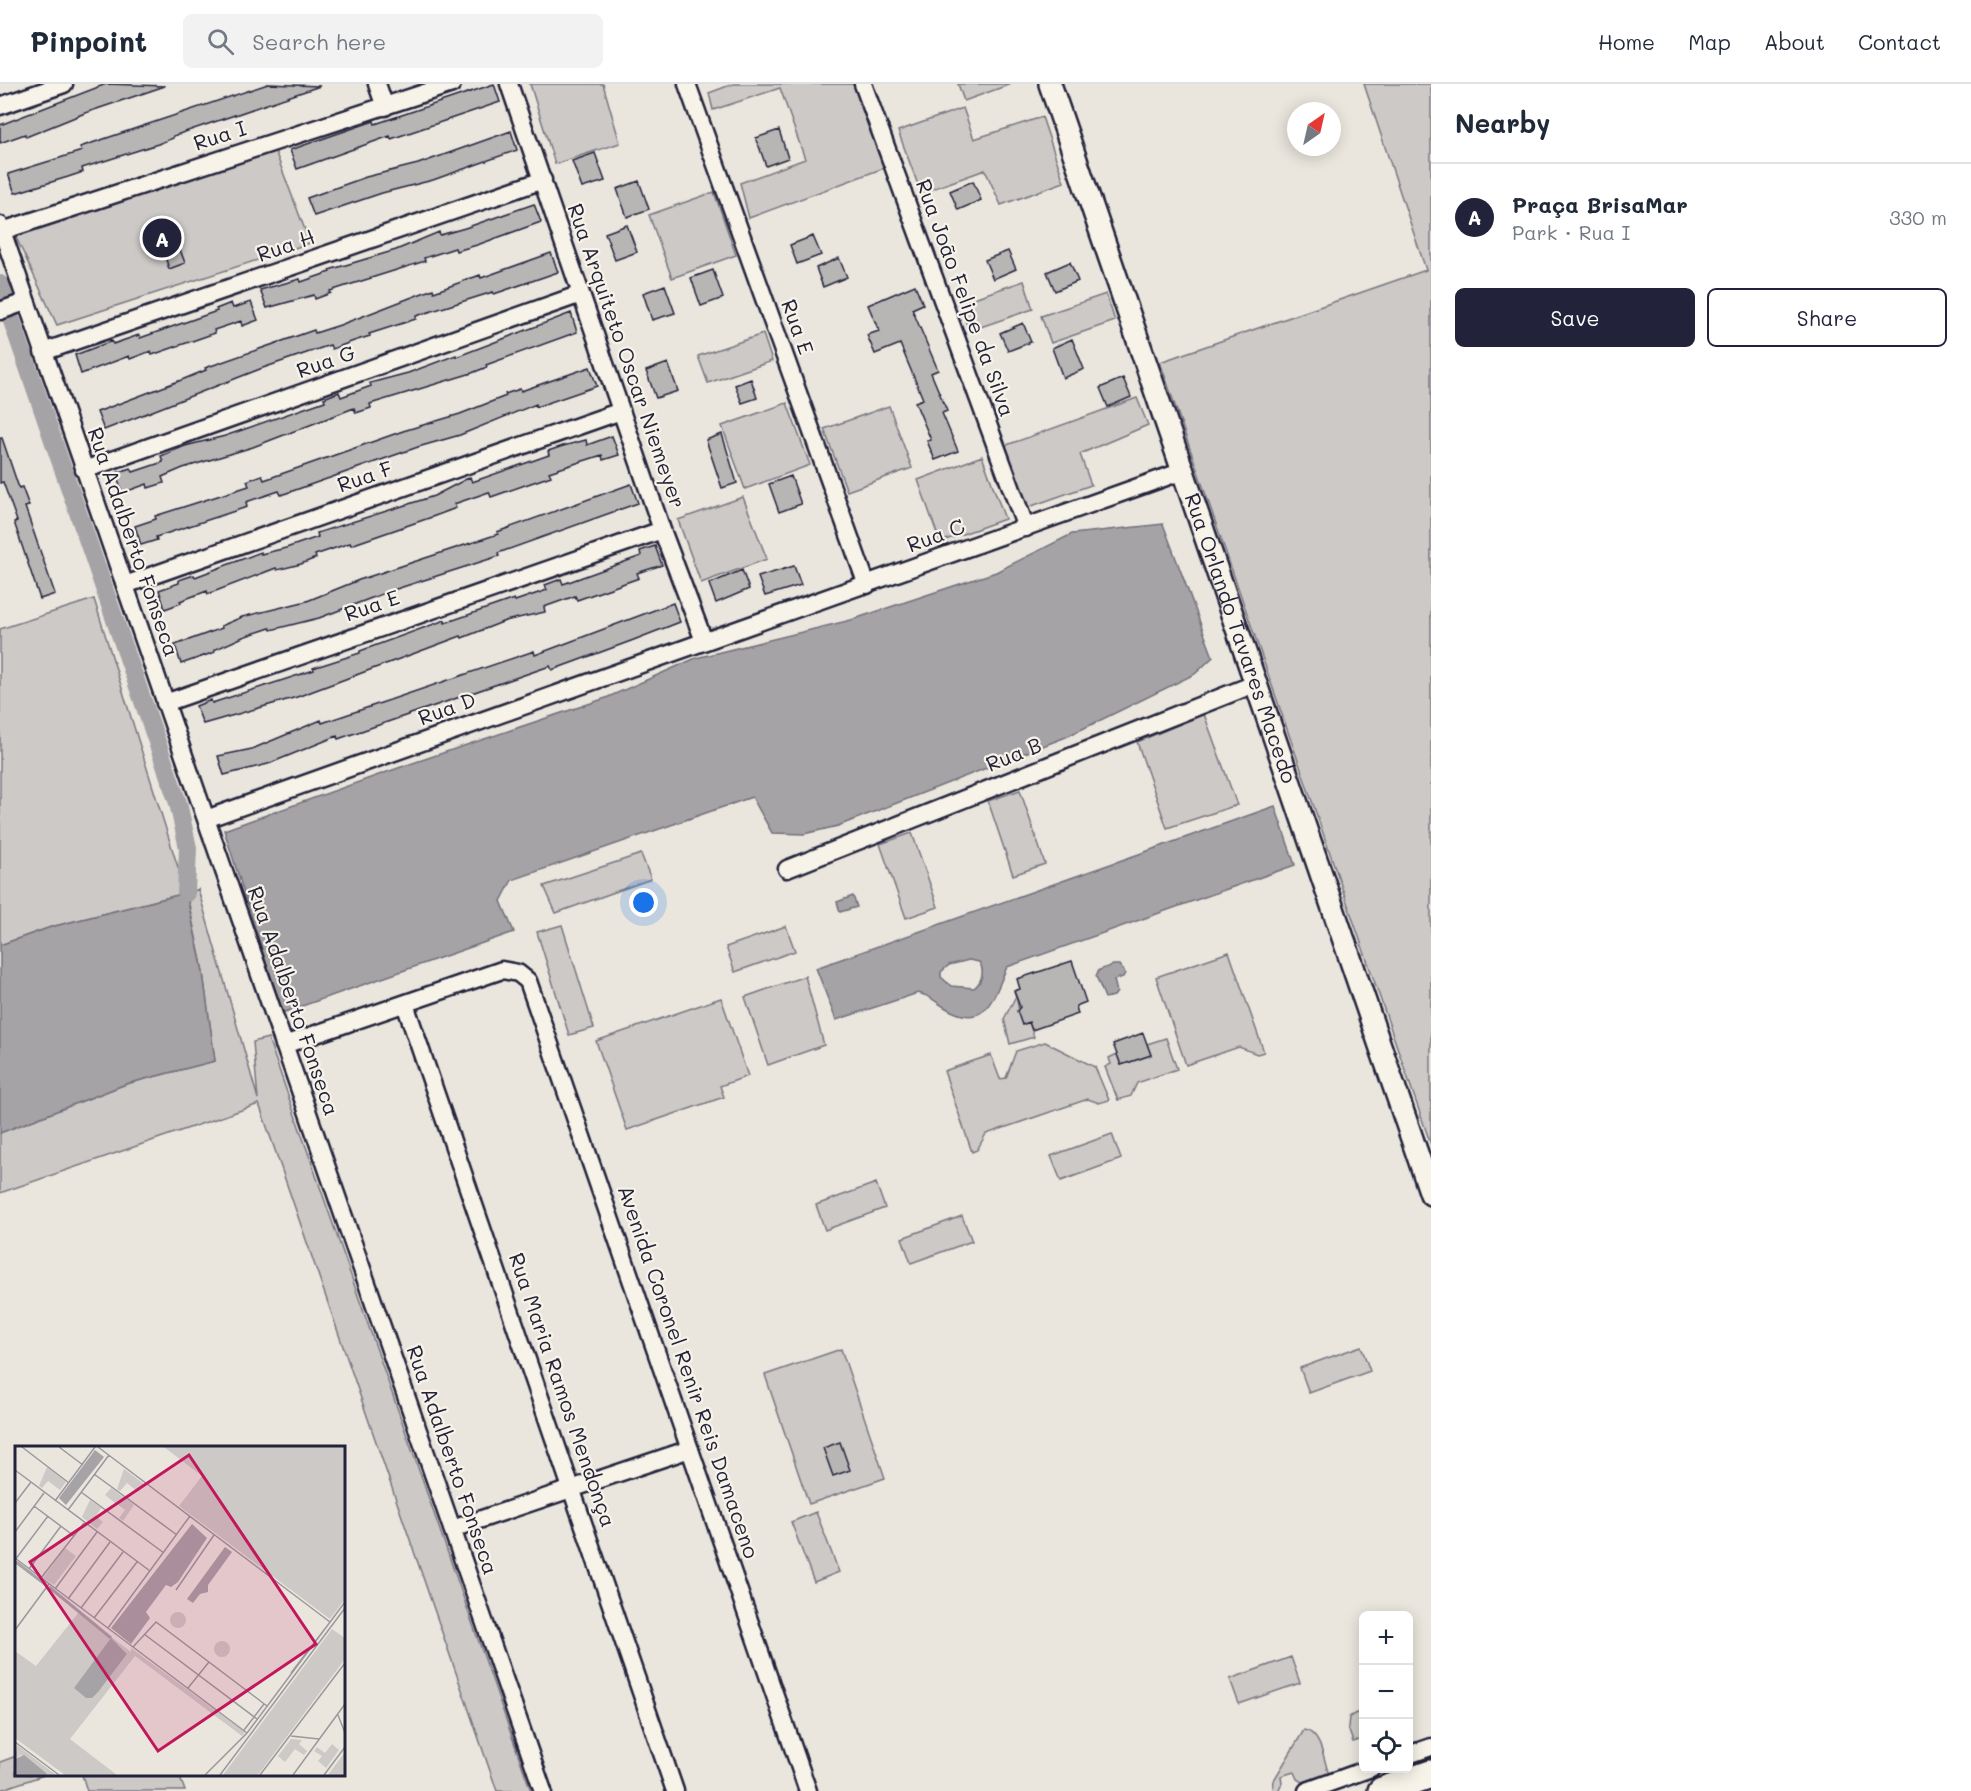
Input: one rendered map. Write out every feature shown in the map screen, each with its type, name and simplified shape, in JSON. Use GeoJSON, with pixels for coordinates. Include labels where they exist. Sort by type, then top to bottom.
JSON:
{"type":"FeatureCollection","features":[{"type":"Feature","properties":{"kind":"main road"},"geometry":{"type":"LineString","coordinates":[[1382,1791],[1431,1774]]}},
{"type":"Feature","properties":{"kind":"street"},"geometry":{"type":"LineString","coordinates":[[0,106],[64,84]]}},
{"type":"Feature","properties":{"kind":"street"},"geometry":{"type":"LineString","coordinates":[[377,84],[385,107]]}},
{"type":"Feature","properties":{"kind":"street","name":"Rua I"},"geometry":{"type":"LineString","coordinates":[[1,228],[452,84]]}},
{"type":"Feature","properties":{"kind":"street","name":"Rua Arquiteto Oscar Niemeyer"},"geometry":{"type":"LineString","coordinates":[[510,84],[662,530],[704,641]]}},
{"type":"Feature","properties":{"kind":"street","name":"Rua E"},"geometry":{"type":"LineString","coordinates":[[687,84],[867,585]]}},
{"type":"Feature","properties":{"kind":"street","name":"Rua João Felipe da Silva"},"geometry":{"type":"LineString","coordinates":[[863,84],[1026,528]]}},
{"type":"Feature","properties":{"kind":"street","name":"Rua Orlando Tavares Macedo"},"geometry":{"type":"LineString","coordinates":[[1050,84],[1431,1194]]}},
{"type":"Feature","properties":{"kind":"street","name":"Rua H"},"geometry":{"type":"LineString","coordinates":[[43,352],[543,180]]}},
{"type":"Feature","properties":{"kind":"street","name":"Rua Adalberto Fonseca"},"geometry":{"type":"LineString","coordinates":[[1,228],[543,1791]]}},
{"type":"Feature","properties":{"kind":"street","name":"Rua G"},"geometry":{"type":"LineString","coordinates":[[84,470],[581,294]]}},
{"type":"Feature","properties":{"kind":"street"},"geometry":{"type":"LineString","coordinates":[[0,311],[26,302]]}},
{"type":"Feature","properties":{"kind":"street","name":"Rua F"},"geometry":{"type":"LineString","coordinates":[[125,585],[621,411]]}},
{"type":"Feature","properties":{"kind":"street","name":"Rua C"},"geometry":{"type":"LineString","coordinates":[[704,641],[1183,471]]}},
{"type":"Feature","properties":{"kind":"street","name":"Rua E"},"geometry":{"type":"LineString","coordinates":[[165,702],[662,530]]}},
{"type":"Feature","properties":{"kind":"street","name":"Rua D"},"geometry":{"type":"LineString","coordinates":[[206,819],[704,641]]}},
{"type":"Feature","properties":{"kind":"street","name":"Rua B"},"geometry":{"type":"LineString","coordinates":[[787,869],[1257,683]]}},
{"type":"Feature","properties":{"kind":"street","name":"Avenida Coronel Renir Reis Damaceno"},"geometry":{"type":"LineString","coordinates":[[405,1004],[502,970],[518,973],[531,988],[808,1791]]}},
{"type":"Feature","properties":{"kind":"street"},"geometry":{"type":"LineString","coordinates":[[284,1045],[405,1004]]}},
{"type":"Feature","properties":{"kind":"street","name":"Rua Maria Ramos Mendonça"},"geometry":{"type":"LineString","coordinates":[[405,1004],[675,1791]]}},
{"type":"Feature","properties":{"kind":"street"},"geometry":{"type":"LineString","coordinates":[[452,1529],[690,1449]]}},
{"type":"Feature","properties":{"kind":"street"},"geometry":{"type":"LineString","coordinates":[[1413,1753],[1431,1747]]}},
{"type":"Feature","properties":{"kind":"street"},"geometry":{"type":"LineString","coordinates":[[1307,1791],[1359,1772]]}},
{"type":"Feature","properties":{"kind":"shaded area"},"geometry":{"type":"Polygon","coordinates":[[[530,84],[603,84],[620,143],[555,164],[530,84]]]}},
{"type":"Feature","properties":{"kind":"shaded area"},"geometry":{"type":"Polygon","coordinates":[[[733,84],[854,84],[884,168],[749,218],[740,183],[805,159],[780,88],[713,110],[709,93],[733,84]]]}},
{"type":"Feature","properties":{"kind":"shaded area"},"geometry":{"type":"Polygon","coordinates":[[[958,84],[1011,84],[964,101],[958,84]]]}},
{"type":"Feature","properties":{"kind":"shaded area"},"geometry":{"type":"Polygon","coordinates":[[[1364,84],[1431,84],[1431,1145],[1160,362],[1426,270],[1364,84]]]}},
{"type":"Feature","properties":{"kind":"shaded area"},"geometry":{"type":"Polygon","coordinates":[[[963,108],[974,139],[1042,117],[1064,182],[1001,205],[985,170],[921,193],[898,131],[963,108]]]}},
{"type":"Feature","properties":{"kind":"shaded area"},"geometry":{"type":"Polygon","coordinates":[[[272,143],[310,243],[57,325],[14,233],[272,143]]]}},
{"type":"Feature","properties":{"kind":"shaded area"},"geometry":{"type":"Polygon","coordinates":[[[714,192],[736,255],[672,278],[649,215],[714,192]]]}},
{"type":"Feature","properties":{"kind":"shaded area"},"geometry":{"type":"Polygon","coordinates":[[[1024,281],[1033,309],[969,331],[959,303],[1024,281]]]}},
{"type":"Feature","properties":{"kind":"shaded area"},"geometry":{"type":"Polygon","coordinates":[[[1106,294],[1115,321],[1051,343],[1041,316],[1106,294]]]}},
{"type":"Feature","properties":{"kind":"shaded area"},"geometry":{"type":"Polygon","coordinates":[[[763,334],[772,361],[708,383],[698,356],[763,334]]]}},
{"type":"Feature","properties":{"kind":"shaded area"},"geometry":{"type":"Polygon","coordinates":[[[1137,398],[1148,425],[1080,454],[1091,485],[1026,508],[1004,446],[1137,398]]]}},
{"type":"Feature","properties":{"kind":"shaded area"},"geometry":{"type":"Polygon","coordinates":[[[787,403],[810,465],[745,489],[722,426],[787,403]]]}},
{"type":"Feature","properties":{"kind":"shaded area"},"geometry":{"type":"Polygon","coordinates":[[[889,406],[912,468],[847,491],[824,429],[889,406]]]}},
{"type":"Feature","properties":{"kind":"shaded area"},"geometry":{"type":"Polygon","coordinates":[[[982,456],[1005,519],[940,542],[918,480],[982,456]]]}},
{"type":"Feature","properties":{"kind":"shaded area"},"geometry":{"type":"Polygon","coordinates":[[[743,497],[767,559],[701,583],[678,520],[743,497]]]}},
{"type":"Feature","properties":{"kind":"shaded area"},"geometry":{"type":"Polygon","coordinates":[[[1163,524],[1213,657],[1195,674],[1066,737],[838,826],[804,834],[772,833],[752,797],[512,880],[501,901],[514,932],[282,1013],[224,830],[606,698],[696,658],[851,620],[996,572],[1072,534],[1163,524]]]}},
{"type":"Feature","properties":{"kind":"shaded area"},"geometry":{"type":"Polygon","coordinates":[[[94,599],[186,893],[51,927],[0,945],[0,629],[94,599]]]}},
{"type":"Feature","properties":{"kind":"shaded area"},"geometry":{"type":"Polygon","coordinates":[[[1204,714],[1237,805],[1167,828],[1137,742],[1204,714]]]}},
{"type":"Feature","properties":{"kind":"shaded area"},"geometry":{"type":"Polygon","coordinates":[[[1020,790],[1045,864],[1013,875],[988,801],[1020,790]]]}},
{"type":"Feature","properties":{"kind":"shaded area"},"geometry":{"type":"Polygon","coordinates":[[[1275,806],[1295,865],[1007,967],[993,999],[987,1007],[971,1016],[946,1008],[918,993],[836,1020],[816,968],[1275,806]],[[969,960],[949,965],[941,972],[941,977],[951,986],[974,988],[982,976],[979,962],[969,960]]]}},
{"type":"Feature","properties":{"kind":"shaded area"},"geometry":{"type":"Polygon","coordinates":[[[912,833],[938,907],[906,918],[880,844],[912,833]]]}},
{"type":"Feature","properties":{"kind":"shaded area"},"geometry":{"type":"Polygon","coordinates":[[[641,854],[651,879],[556,913],[544,886],[641,854]]]}},
{"type":"Feature","properties":{"kind":"shaded area"},"geometry":{"type":"Polygon","coordinates":[[[198,889],[258,1099],[253,1042],[268,1038],[531,1791],[497,1791],[259,1104],[0,1193],[0,1133],[126,1084],[215,1061],[202,966],[187,895],[198,889]]]}},
{"type":"Feature","properties":{"kind":"shaded area"},"geometry":{"type":"Polygon","coordinates":[[[186,893],[202,966],[215,1061],[126,1084],[0,1133],[0,945],[51,927],[186,893]]]}},
{"type":"Feature","properties":{"kind":"shaded area"},"geometry":{"type":"Polygon","coordinates":[[[853,896],[857,907],[840,912],[837,902],[853,896]]]}},
{"type":"Feature","properties":{"kind":"shaded area"},"geometry":{"type":"Polygon","coordinates":[[[562,925],[594,1028],[569,1035],[537,932],[562,925]]]}},
{"type":"Feature","properties":{"kind":"shaded area"},"geometry":{"type":"Polygon","coordinates":[[[786,926],[795,951],[735,972],[726,947],[786,926]]]}},
{"type":"Feature","properties":{"kind":"shaded area"},"geometry":{"type":"Polygon","coordinates":[[[1229,952],[1264,1052],[1257,1054],[1239,1047],[1186,1065],[1156,977],[1229,952]]]}},
{"type":"Feature","properties":{"kind":"shaded area"},"geometry":{"type":"Polygon","coordinates":[[[1119,965],[1125,973],[1123,977],[1114,980],[1117,992],[1114,996],[1105,998],[1096,976],[1099,970],[1119,965]]]}},
{"type":"Feature","properties":{"kind":"shaded area"},"geometry":{"type":"Polygon","coordinates":[[[805,976],[824,1045],[768,1065],[745,997],[805,976]]]}},
{"type":"Feature","properties":{"kind":"shaded area"},"geometry":{"type":"Polygon","coordinates":[[[1016,996],[1022,1025],[1029,1022],[1034,1037],[1010,1044],[1004,1019],[1016,996]]]}},
{"type":"Feature","properties":{"kind":"shaded area"},"geometry":{"type":"Polygon","coordinates":[[[721,998],[748,1076],[720,1086],[724,1097],[627,1130],[596,1041],[721,998]]]}},
{"type":"Feature","properties":{"kind":"shaded area"},"geometry":{"type":"Polygon","coordinates":[[[1166,1038],[1177,1069],[1137,1083],[1131,1096],[1118,1100],[1105,1067],[1111,1064],[1109,1058],[1117,1054],[1121,1065],[1151,1055],[1147,1044],[1166,1038]]]}},
{"type":"Feature","properties":{"kind":"shaded area"},"geometry":{"type":"Polygon","coordinates":[[[1045,1042],[1095,1067],[1109,1100],[1099,1103],[1088,1099],[986,1134],[977,1150],[972,1152],[944,1071],[991,1055],[1000,1079],[1006,1078],[1016,1051],[1045,1042]]]}},
{"type":"Feature","properties":{"kind":"shaded area"},"geometry":{"type":"Polygon","coordinates":[[[1112,1134],[1121,1159],[1061,1181],[1051,1156],[1112,1134]]]}},
{"type":"Feature","properties":{"kind":"shaded area"},"geometry":{"type":"Polygon","coordinates":[[[876,1183],[885,1208],[825,1230],[816,1205],[876,1183]]]}},
{"type":"Feature","properties":{"kind":"shaded area"},"geometry":{"type":"Polygon","coordinates":[[[962,1216],[972,1241],[911,1263],[902,1238],[962,1216]]]}},
{"type":"Feature","properties":{"kind":"shaded area"},"geometry":{"type":"Polygon","coordinates":[[[1361,1346],[1370,1371],[1309,1393],[1300,1368],[1361,1346]]]}},
{"type":"Feature","properties":{"kind":"shaded area"},"geometry":{"type":"Polygon","coordinates":[[[841,1349],[885,1478],[809,1504],[765,1375],[841,1349]]]}},
{"type":"Feature","properties":{"kind":"shaded area"},"geometry":{"type":"Polygon","coordinates":[[[816,1512],[839,1572],[814,1582],[791,1522],[816,1512]]]}},
{"type":"Feature","properties":{"kind":"shaded area"},"geometry":{"type":"Polygon","coordinates":[[[1291,1657],[1300,1683],[1239,1704],[1230,1679],[1291,1657]]]}},
{"type":"Feature","properties":{"kind":"shaded area"},"geometry":{"type":"Polygon","coordinates":[[[1359,1713],[1359,1740],[1353,1742],[1348,1728],[1349,1717],[1359,1713]]]}},
{"type":"Feature","properties":{"kind":"shaded area"},"geometry":{"type":"Polygon","coordinates":[[[1304,1730],[1310,1732],[1318,1741],[1329,1775],[1305,1784],[1297,1779],[1294,1772],[1281,1776],[1282,1783],[1278,1791],[1273,1791],[1274,1780],[1304,1730]]]}},
{"type":"Feature","properties":{"kind":"shaded area"},"geometry":{"type":"Polygon","coordinates":[[[15,1756],[15,1776],[41,1776],[0,1790],[0,1762],[15,1756]]]}},
{"type":"Feature","properties":{"kind":"shaded area"},"geometry":{"type":"Polygon","coordinates":[[[82,1776],[179,1776],[185,1791],[87,1791],[82,1776]]]}},
{"type":"Feature","properties":{"kind":"building"},"geometry":{"type":"Polygon","coordinates":[[[106,84],[165,86],[85,113],[26,137],[25,134],[0,143],[0,125],[106,84]]]}},
{"type":"Feature","properties":{"kind":"building"},"geometry":{"type":"Polygon","coordinates":[[[268,84],[320,86],[173,136],[158,144],[82,168],[83,172],[15,193],[8,174],[82,151],[80,147],[268,84]]]}},
{"type":"Feature","properties":{"kind":"building"},"geometry":{"type":"Polygon","coordinates":[[[494,84],[500,102],[391,139],[390,136],[297,169],[290,150],[494,84]]]}},
{"type":"Feature","properties":{"kind":"building"},"geometry":{"type":"Polygon","coordinates":[[[779,130],[788,158],[766,166],[756,138],[779,130]]]}},
{"type":"Feature","properties":{"kind":"building"},"geometry":{"type":"Polygon","coordinates":[[[511,131],[517,150],[433,180],[382,193],[314,216],[307,198],[366,177],[418,164],[511,131]]]}},
{"type":"Feature","properties":{"kind":"building"},"geometry":{"type":"Polygon","coordinates":[[[595,153],[605,181],[582,188],[572,161],[595,153]]]}},
{"type":"Feature","properties":{"kind":"building"},"geometry":{"type":"Polygon","coordinates":[[[639,181],[649,209],[627,217],[617,189],[639,181]]]}},
{"type":"Feature","properties":{"kind":"building"},"geometry":{"type":"Polygon","coordinates":[[[973,181],[981,200],[958,210],[950,191],[973,181]]]}},
{"type":"Feature","properties":{"kind":"building"},"geometry":{"type":"Polygon","coordinates":[[[534,204],[541,222],[477,245],[456,251],[455,248],[424,258],[425,261],[330,291],[331,293],[315,299],[314,295],[267,308],[260,290],[300,279],[301,282],[330,272],[329,270],[396,250],[439,232],[440,235],[465,228],[534,204]]]}},
{"type":"Feature","properties":{"kind":"building"},"geometry":{"type":"Polygon","coordinates":[[[627,225],[637,252],[615,260],[605,233],[627,225]]]}},
{"type":"Feature","properties":{"kind":"building"},"geometry":{"type":"Polygon","coordinates":[[[813,236],[821,255],[797,264],[790,245],[813,236]]]}},
{"type":"Feature","properties":{"kind":"building"},"geometry":{"type":"Polygon","coordinates":[[[178,244],[185,263],[169,269],[163,250],[178,244]]]}},
{"type":"Feature","properties":{"kind":"building"},"geometry":{"type":"Polygon","coordinates":[[[1008,251],[1016,269],[993,279],[985,260],[1008,251]]]}},
{"type":"Feature","properties":{"kind":"building"},"geometry":{"type":"Polygon","coordinates":[[[551,253],[558,272],[494,294],[493,292],[416,316],[416,319],[332,349],[330,345],[260,369],[104,430],[97,412],[184,379],[206,370],[205,368],[314,330],[315,333],[340,325],[433,289],[434,292],[480,275],[481,278],[551,253]]]}},
{"type":"Feature","properties":{"kind":"building"},"geometry":{"type":"Polygon","coordinates":[[[839,258],[847,277],[823,287],[816,268],[839,258]]]}},
{"type":"Feature","properties":{"kind":"building"},"geometry":{"type":"Polygon","coordinates":[[[1070,262],[1078,281],[1055,291],[1047,272],[1070,262]]]}},
{"type":"Feature","properties":{"kind":"building"},"geometry":{"type":"Polygon","coordinates":[[[713,270],[723,298],[701,306],[691,278],[713,270]]]}},
{"type":"Feature","properties":{"kind":"building"},"geometry":{"type":"Polygon","coordinates":[[[665,285],[675,313],[652,320],[643,293],[665,285]]]}},
{"type":"Feature","properties":{"kind":"building"},"geometry":{"type":"Polygon","coordinates":[[[915,285],[923,304],[912,309],[938,370],[931,373],[947,411],[942,413],[958,451],[935,460],[927,441],[931,440],[915,402],[923,399],[900,344],[875,354],[867,335],[879,331],[868,305],[915,285]]]}},
{"type":"Feature","properties":{"kind":"building"},"geometry":{"type":"Polygon","coordinates":[[[251,302],[258,320],[242,326],[241,321],[214,330],[215,333],[152,355],[151,351],[130,359],[129,356],[81,374],[75,355],[112,341],[113,344],[139,335],[140,338],[217,311],[216,309],[231,303],[233,308],[251,302]]]}},
{"type":"Feature","properties":{"kind":"building"},"geometry":{"type":"Polygon","coordinates":[[[571,313],[577,332],[486,365],[487,367],[472,373],[370,404],[371,408],[356,413],[354,408],[253,447],[183,468],[162,477],[164,483],[148,488],[147,484],[122,493],[116,473],[131,468],[133,472],[163,462],[161,456],[185,446],[225,436],[325,401],[324,398],[339,392],[341,397],[371,386],[370,383],[408,373],[456,355],[456,357],[571,313]]]}},
{"type":"Feature","properties":{"kind":"building"},"geometry":{"type":"Polygon","coordinates":[[[1023,323],[1031,342],[1008,351],[1000,333],[1023,323]]]}},
{"type":"Feature","properties":{"kind":"building"},"geometry":{"type":"Polygon","coordinates":[[[1072,339],[1084,369],[1063,378],[1052,348],[1072,339]]]}},
{"type":"Feature","properties":{"kind":"building"},"geometry":{"type":"Polygon","coordinates":[[[668,363],[678,391],[656,398],[646,371],[668,363]]]}},
{"type":"Feature","properties":{"kind":"building"},"geometry":{"type":"Polygon","coordinates":[[[590,367],[597,386],[536,407],[536,404],[460,435],[418,447],[281,495],[279,491],[246,502],[247,507],[156,537],[157,540],[141,545],[135,526],[156,519],[155,516],[249,486],[247,481],[262,475],[264,480],[403,431],[460,414],[506,396],[505,394],[520,389],[521,391],[590,367]]]}},
{"type":"Feature","properties":{"kind":"building"},"geometry":{"type":"Polygon","coordinates":[[[1123,378],[1131,397],[1108,407],[1100,388],[1123,378]]]}},
{"type":"Feature","properties":{"kind":"building"},"geometry":{"type":"Polygon","coordinates":[[[751,379],[757,398],[742,403],[735,385],[751,379]]]}},
{"type":"Feature","properties":{"kind":"building"},"geometry":{"type":"Polygon","coordinates":[[[722,434],[737,483],[722,488],[706,440],[722,434]]]}},
{"type":"Feature","properties":{"kind":"building"},"geometry":{"type":"Polygon","coordinates":[[[612,436],[619,455],[603,460],[602,455],[549,472],[551,476],[491,497],[489,492],[454,504],[456,508],[432,517],[315,555],[316,558],[301,564],[277,570],[276,568],[208,594],[207,591],[165,609],[159,590],[179,583],[179,580],[194,575],[195,577],[261,552],[261,554],[286,548],[318,537],[317,533],[434,496],[470,477],[472,482],[549,455],[548,451],[563,446],[586,440],[587,445],[612,436]]]}},
{"type":"Feature","properties":{"kind":"building"},"geometry":{"type":"Polygon","coordinates":[[[0,438],[2,438],[19,488],[22,487],[29,506],[25,507],[55,594],[40,599],[14,522],[17,521],[3,482],[0,483],[0,438]]]}},
{"type":"Feature","properties":{"kind":"building"},"geometry":{"type":"Polygon","coordinates":[[[791,476],[801,504],[779,512],[769,484],[791,476]]]}},
{"type":"Feature","properties":{"kind":"building"},"geometry":{"type":"Polygon","coordinates":[[[631,484],[638,503],[498,553],[499,556],[390,591],[319,618],[271,630],[270,628],[243,637],[214,650],[215,652],[181,664],[175,645],[222,628],[221,626],[242,617],[307,601],[359,580],[498,534],[497,532],[631,484]]]}},
{"type":"Feature","properties":{"kind":"building"},"geometry":{"type":"Polygon","coordinates":[[[655,546],[662,565],[637,573],[639,578],[577,600],[575,596],[544,607],[545,612],[505,621],[297,697],[203,724],[196,706],[314,670],[313,668],[360,653],[360,651],[445,620],[445,623],[547,590],[545,585],[561,579],[563,584],[641,556],[640,551],[655,546]]]}},
{"type":"Feature","properties":{"kind":"building"},"geometry":{"type":"Polygon","coordinates":[[[794,566],[801,585],[765,596],[758,577],[794,566]]]}},
{"type":"Feature","properties":{"kind":"building"},"geometry":{"type":"Polygon","coordinates":[[[742,570],[749,589],[716,603],[709,584],[742,570]]]}},
{"type":"Feature","properties":{"kind":"building"},"geometry":{"type":"Polygon","coordinates":[[[673,603],[680,622],[631,641],[552,670],[550,666],[338,739],[337,736],[268,764],[224,775],[218,756],[252,749],[321,720],[322,723],[534,651],[535,655],[673,603]]]}},
{"type":"Feature","properties":{"kind":"building"},"geometry":{"type":"Polygon","coordinates":[[[1072,961],[1086,1002],[1076,1006],[1078,1014],[1032,1030],[1029,1022],[1022,1025],[1017,1011],[1020,1007],[1014,991],[1020,989],[1017,979],[1072,961]]]}},
{"type":"Feature","properties":{"kind":"building"},"geometry":{"type":"Polygon","coordinates":[[[1143,1033],[1151,1055],[1121,1065],[1113,1044],[1143,1033]]]}},
{"type":"Feature","properties":{"kind":"building"},"geometry":{"type":"Polygon","coordinates":[[[840,1442],[850,1470],[833,1476],[823,1448],[840,1442]]]}},
{"type":"Feature","properties":{"kind":"waterway"},"geometry":{"type":"LineString","coordinates":[[0,284],[4,295]]}},
{"type":"Feature","properties":{"kind":"waterway"},"geometry":{"type":"LineString","coordinates":[[12,321],[178,803],[188,848],[186,893]]}},
{"type":"Feature","properties":{"kind":"place","name":"Praça BrisaMar"},"geometry":{"type":"Point","coordinates":[162,238]}}]}
